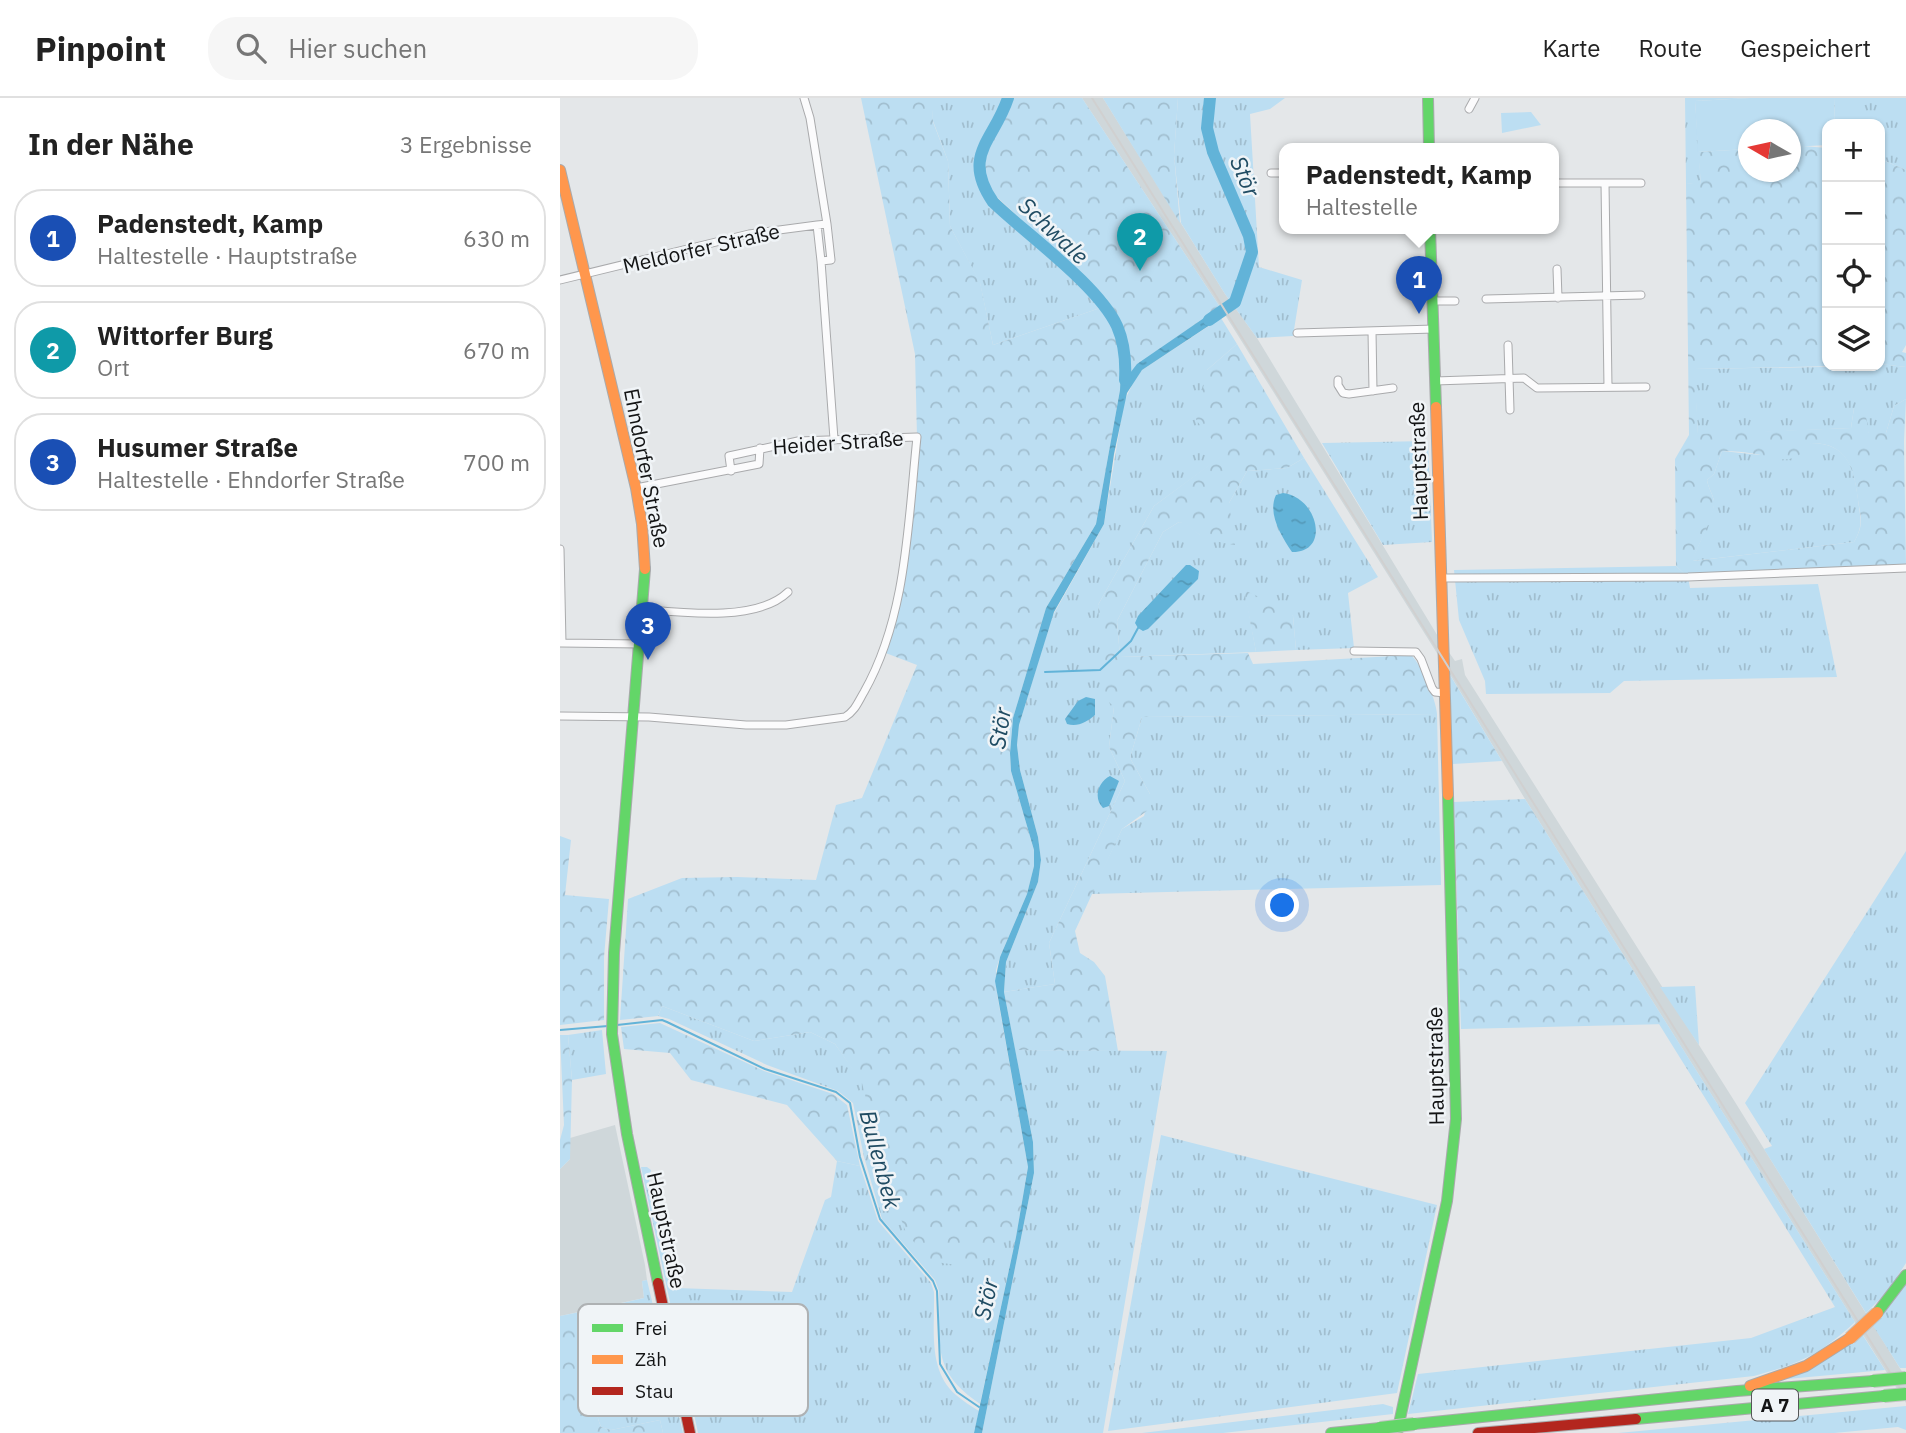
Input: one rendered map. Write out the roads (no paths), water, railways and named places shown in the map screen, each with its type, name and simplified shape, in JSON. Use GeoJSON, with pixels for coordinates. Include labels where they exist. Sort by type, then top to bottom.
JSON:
{"type":"FeatureCollection","features":[{"type":"Feature","properties":{"kind":"main road"},"geometry":{"type":"LineString","coordinates":[[1428,98],[1429,143]]}},
{"type":"Feature","properties":{"kind":"main road","name":"Ehndorfer Straße"},"geometry":{"type":"LineString","coordinates":[[560,170],[635,488],[645,558],[612,1014]]}},
{"type":"Feature","properties":{"kind":"main road","name":"Hauptstraße"},"geometry":{"type":"LineString","coordinates":[[1397,1433],[1447,1201],[1455,1132],[1456,1092],[1430,234]]}},
{"type":"Feature","properties":{"kind":"main road","name":"Hauptstraße"},"geometry":{"type":"LineString","coordinates":[[612,1014],[612,1034],[627,1134],[663,1304]]}},
{"type":"Feature","properties":{"kind":"main road"},"geometry":{"type":"LineString","coordinates":[[1737,1391],[1806,1366],[1850,1338],[1877,1313],[1906,1275]]}},
{"type":"Feature","properties":{"kind":"main road","name":"A 7"},"geometry":{"type":"LineString","coordinates":[[1331,1433],[1737,1391],[1906,1378]]}},
{"type":"Feature","properties":{"kind":"main road","name":"A 7"},"geometry":{"type":"LineString","coordinates":[[1478,1433],[1906,1394]]}},
{"type":"Feature","properties":{"kind":"street"},"geometry":{"type":"LineString","coordinates":[[804,98],[829,225],[831,260],[821,261]]}},
{"type":"Feature","properties":{"kind":"street"},"geometry":{"type":"LineString","coordinates":[[1469,109],[1475,98]]}},
{"type":"Feature","properties":{"kind":"street"},"geometry":{"type":"LineString","coordinates":[[1271,173],[1279,173]]}},
{"type":"Feature","properties":{"kind":"street"},"geometry":{"type":"LineString","coordinates":[[1559,183],[1641,183]]}},
{"type":"Feature","properties":{"kind":"street"},"geometry":{"type":"LineString","coordinates":[[1605,183],[1608,387]]}},
{"type":"Feature","properties":{"kind":"street","name":"Meldorfer Straße"},"geometry":{"type":"LineString","coordinates":[[560,279],[749,234],[827,224]]}},
{"type":"Feature","properties":{"kind":"street"},"geometry":{"type":"LineString","coordinates":[[817,225],[834,439]]}},
{"type":"Feature","properties":{"kind":"street"},"geometry":{"type":"LineString","coordinates":[[1557,269],[1558,298]]}},
{"type":"Feature","properties":{"kind":"street"},"geometry":{"type":"LineString","coordinates":[[1486,299],[1642,295]]}},
{"type":"Feature","properties":{"kind":"street"},"geometry":{"type":"LineString","coordinates":[[1433,301],[1455,300]]}},
{"type":"Feature","properties":{"kind":"street"},"geometry":{"type":"LineString","coordinates":[[1297,333],[1434,329]]}},
{"type":"Feature","properties":{"kind":"street"},"geometry":{"type":"LineString","coordinates":[[1372,331],[1373,391]]}},
{"type":"Feature","properties":{"kind":"street"},"geometry":{"type":"LineString","coordinates":[[1508,345],[1510,410]]}},
{"type":"Feature","properties":{"kind":"street"},"geometry":{"type":"LineString","coordinates":[[1435,380],[1524,378],[1536,388],[1646,387]]}},
{"type":"Feature","properties":{"kind":"street"},"geometry":{"type":"LineString","coordinates":[[1338,380],[1343,393],[1349,394],[1393,388]]}},
{"type":"Feature","properties":{"kind":"street","name":"Heider Straße"},"geometry":{"type":"LineString","coordinates":[[635,717],[746,726],[786,725],[845,717],[853,712],[873,677],[892,620],[902,570],[917,437],[798,441],[729,456],[732,471]]}},
{"type":"Feature","properties":{"kind":"street","name":"Heider Straße"},"geometry":{"type":"LineString","coordinates":[[635,488],[759,464],[760,448]]}},
{"type":"Feature","properties":{"kind":"street"},"geometry":{"type":"LineString","coordinates":[[560,549],[561,643],[640,644]]}},
{"type":"Feature","properties":{"kind":"street"},"geometry":{"type":"LineString","coordinates":[[1441,578],[1688,578],[1906,568]]}},
{"type":"Feature","properties":{"kind":"street"},"geometry":{"type":"LineString","coordinates":[[643,610],[712,613],[743,611],[778,601],[788,592]]}},
{"type":"Feature","properties":{"kind":"street"},"geometry":{"type":"LineString","coordinates":[[1354,651],[1416,652],[1432,688],[1435,692],[1445,693]]}},
{"type":"Feature","properties":{"kind":"street"},"geometry":{"type":"LineString","coordinates":[[560,716],[635,717]]}},
{"type":"Feature","properties":{"kind":"water"},"geometry":{"type":"Polygon","coordinates":[[[1220,307],[1225,315],[1142,370],[1127,393],[1114,454],[1104,524],[1054,612],[1019,725],[1017,745],[1020,770],[1038,837],[1041,860],[1038,882],[1006,962],[1004,992],[1033,1142],[1034,1173],[982,1433],[974,1433],[1016,1237],[1028,1167],[995,981],[1000,957],[1027,894],[1034,866],[1034,850],[1011,771],[1013,718],[1046,608],[1096,524],[1120,390],[1121,365],[1128,364],[1130,373],[1137,364],[1220,307]]]}},
{"type":"Feature","properties":{"kind":"water"},"geometry":{"type":"Polygon","coordinates":[[[1283,493],[1305,504],[1312,514],[1316,535],[1312,544],[1304,550],[1292,552],[1274,517],[1276,495],[1283,493]]]}},
{"type":"Feature","properties":{"kind":"water"},"geometry":{"type":"Polygon","coordinates":[[[1186,565],[1199,571],[1198,579],[1148,629],[1143,631],[1138,628],[1135,623],[1138,616],[1186,565]]]}},
{"type":"Feature","properties":{"kind":"water"},"geometry":{"type":"Polygon","coordinates":[[[1086,697],[1095,699],[1095,715],[1082,723],[1067,724],[1065,719],[1078,701],[1086,697]]]}},
{"type":"Feature","properties":{"kind":"water"},"geometry":{"type":"Polygon","coordinates":[[[1110,776],[1119,781],[1109,806],[1103,808],[1098,800],[1098,790],[1102,782],[1110,776]]]}},
{"type":"Feature","properties":{"kind":"waterway","name":"Schwale"},"geometry":{"type":"LineString","coordinates":[[1008,98],[983,149],[980,172],[984,186],[993,202],[1061,261],[1108,310],[1121,339],[1125,380]]}},
{"type":"Feature","properties":{"kind":"waterway","name":"Stör"},"geometry":{"type":"LineString","coordinates":[[1209,320],[1235,302],[1252,252],[1249,236],[1213,152],[1207,128],[1210,98]]}},
{"type":"Feature","properties":{"kind":"waterway"},"geometry":{"type":"LineString","coordinates":[[1045,672],[1100,670],[1131,641],[1138,628]]}},
{"type":"Feature","properties":{"kind":"waterway","name":"Bullenbek"},"geometry":{"type":"LineString","coordinates":[[617,1025],[662,1020],[765,1069],[836,1092],[850,1103],[860,1157],[880,1219],[933,1281],[937,1291],[940,1364],[957,1392],[979,1407]]}},
{"type":"Feature","properties":{"kind":"waterway","name":"Bullenbek"},"geometry":{"type":"LineString","coordinates":[[560,1030],[608,1026]]}},
{"type":"Feature","properties":{"kind":"railway"},"geometry":{"type":"LineString","coordinates":[[1092,98],[1906,1398]]}},
{"type":"Feature","properties":{"kind":"place","name":"Wittorfer Burg"},"geometry":{"type":"Point","coordinates":[1140,271]}},
{"type":"Feature","properties":{"kind":"place","name":"Padenstedt, Kamp"},"geometry":{"type":"Point","coordinates":[1419,314]}},
{"type":"Feature","properties":{"kind":"place","name":"Husumer Straße"},"geometry":{"type":"Point","coordinates":[648,660]}}]}
